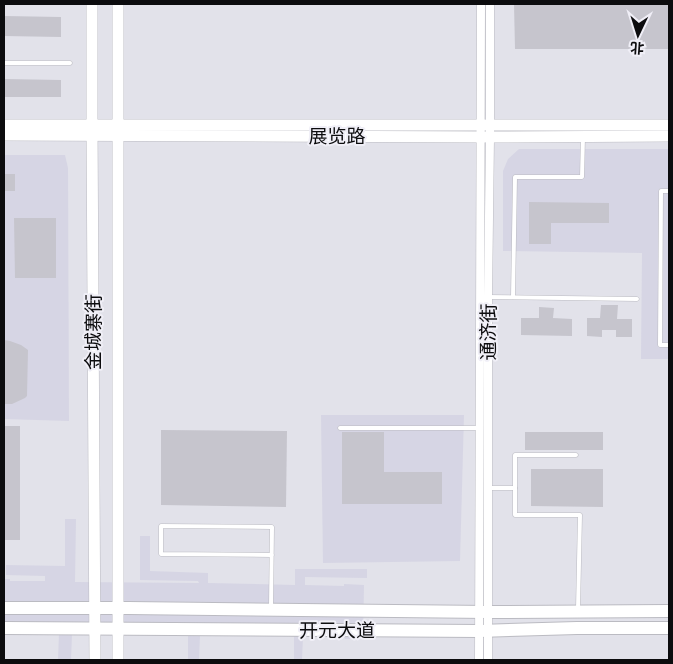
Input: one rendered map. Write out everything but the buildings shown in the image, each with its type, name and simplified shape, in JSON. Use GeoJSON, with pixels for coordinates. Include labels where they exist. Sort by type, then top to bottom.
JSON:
{"type":"FeatureCollection","features":[{"type":"Feature","properties":{"kind":"main road","name":"金城寨街"},"geometry":{"type":"LineString","coordinates":[[92,4],[95,660]]}},
{"type":"Feature","properties":{"kind":"main road","name":"金城寨街"},"geometry":{"type":"LineString","coordinates":[[118,4],[118,660]]}},
{"type":"Feature","properties":{"kind":"main road","name":"展览路"},"geometry":{"type":"LineString","coordinates":[[4,125],[92,130],[584,131],[669,136]]}},
{"type":"Feature","properties":{"kind":"main road","name":"展览路"},"geometry":{"type":"LineString","coordinates":[[584,131],[669,125]]}},
{"type":"Feature","properties":{"kind":"main road","name":"展览路"},"geometry":{"type":"LineString","coordinates":[[4,135],[92,130]]}},
{"type":"Feature","properties":{"kind":"main road","name":"开元大道"},"geometry":{"type":"LineString","coordinates":[[4,608],[669,612]]}},
{"type":"Feature","properties":{"kind":"main road","name":"开元大道"},"geometry":{"type":"LineString","coordinates":[[4,628],[484,631],[669,628]]}},
{"type":"Feature","properties":{"kind":"street","name":"通济街"},"geometry":{"type":"LineString","coordinates":[[481,4],[485,131]]}},
{"type":"Feature","properties":{"kind":"street","name":"通济街"},"geometry":{"type":"LineString","coordinates":[[484,612],[479,488],[484,297],[485,131],[490,4]]}},
{"type":"Feature","properties":{"kind":"street","name":"通济街"},"geometry":{"type":"LineString","coordinates":[[484,297],[488,488],[484,631],[488,660]]}},
{"type":"Feature","properties":{"kind":"street","name":"通济街"},"geometry":{"type":"LineString","coordinates":[[478,660],[484,631]]}},
{"type":"Feature","properties":{"kind":"lane"},"geometry":{"type":"LineString","coordinates":[[4,63],[70,63]]}},
{"type":"Feature","properties":{"kind":"lane"},"geometry":{"type":"LineString","coordinates":[[513,297],[515,177],[582,177],[584,131]]}},
{"type":"Feature","properties":{"kind":"lane"},"geometry":{"type":"LineString","coordinates":[[669,191],[661,191],[660,345],[669,345]]}},
{"type":"Feature","properties":{"kind":"lane"},"geometry":{"type":"LineString","coordinates":[[484,297],[637,299]]}},
{"type":"Feature","properties":{"kind":"lane"},"geometry":{"type":"LineString","coordinates":[[340,428],[480,428]]}},
{"type":"Feature","properties":{"kind":"lane"},"geometry":{"type":"LineString","coordinates":[[576,455],[516,455],[515,515],[580,515],[578,611]]}},
{"type":"Feature","properties":{"kind":"lane"},"geometry":{"type":"LineString","coordinates":[[479,488],[515,488]]}},
{"type":"Feature","properties":{"kind":"lane"},"geometry":{"type":"LineString","coordinates":[[271,609],[272,555],[272,527],[161,526],[161,554],[272,555]]}},
{"type":"Feature","properties":{"kind":"shaded area"},"geometry":{"type":"Polygon","coordinates":[[[519,149],[669,149],[669,359],[641,359],[642,253],[503,251],[503,171],[508,159],[519,149]]]}},
{"type":"Feature","properties":{"kind":"shaded area"},"geometry":{"type":"Polygon","coordinates":[[[4,155],[65,155],[68,168],[69,421],[4,419],[4,155]]]}},
{"type":"Feature","properties":{"kind":"shaded area"},"geometry":{"type":"Polygon","coordinates":[[[321,415],[464,415],[460,561],[323,563],[321,415]]]}},
{"type":"Feature","properties":{"kind":"shaded area"},"geometry":{"type":"Polygon","coordinates":[[[65,519],[76,519],[75,582],[199,583],[198,581],[140,580],[140,536],[150,536],[150,571],[208,573],[208,583],[295,585],[295,569],[367,569],[367,578],[305,577],[305,585],[364,585],[363,639],[303,637],[302,660],[294,660],[294,636],[200,635],[199,660],[188,660],[188,635],[72,634],[71,660],[58,660],[59,633],[10,633],[10,635],[4,635],[4,579],[10,579],[10,581],[45,581],[45,576],[6,575],[6,565],[65,566],[65,519]]]}}]}
